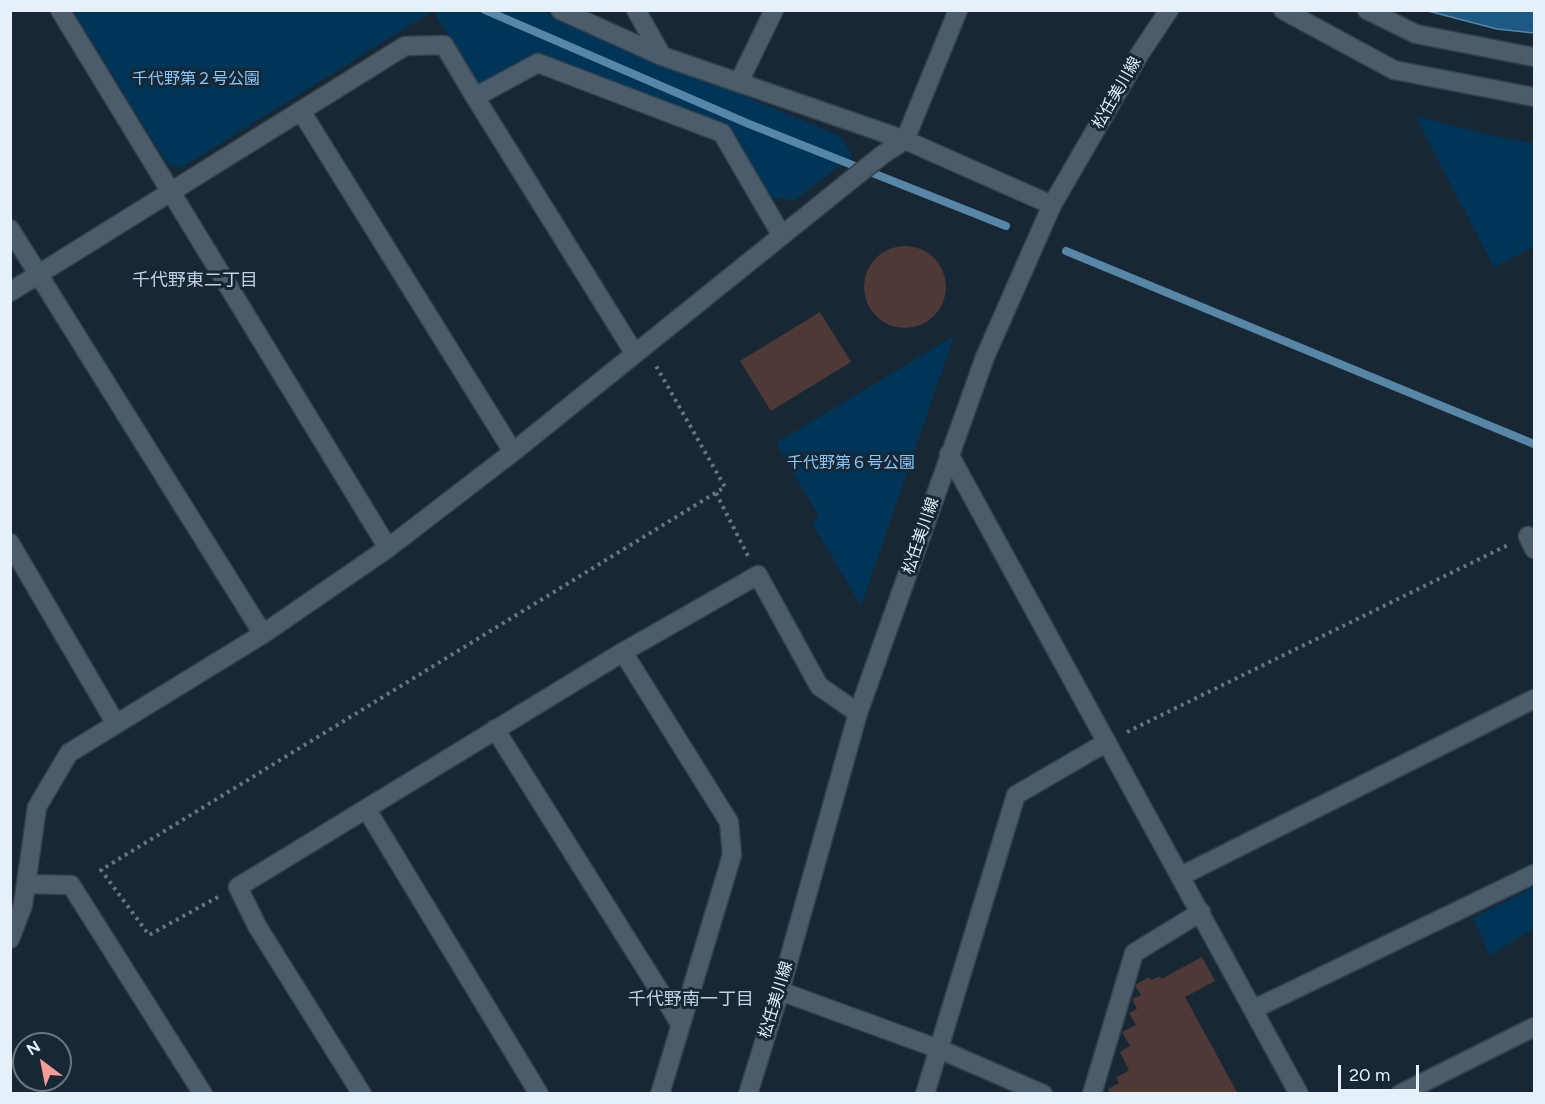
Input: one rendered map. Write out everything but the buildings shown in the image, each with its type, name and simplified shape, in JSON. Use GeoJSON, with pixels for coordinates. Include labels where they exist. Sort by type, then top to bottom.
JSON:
{"type":"FeatureCollection","features":[{"type":"Feature","properties":{"kind":"street"},"geometry":{"type":"LineString","coordinates":[[60,10],[388,548]]}},
{"type":"Feature","properties":{"kind":"street"},"geometry":{"type":"LineString","coordinates":[[560,10],[662,56],[905,140],[1052,205]]}},
{"type":"Feature","properties":{"kind":"street"},"geometry":{"type":"LineString","coordinates":[[636,10],[662,56]]}},
{"type":"Feature","properties":{"kind":"street"},"geometry":{"type":"LineString","coordinates":[[739,82],[774,10]]}},
{"type":"Feature","properties":{"kind":"street"},"geometry":{"type":"LineString","coordinates":[[10,939],[23,905],[37,807],[69,753],[263,634],[388,548],[640,351],[882,155],[905,140],[958,10]]}},
{"type":"Feature","properties":{"kind":"street","name":"松任美川線"},"geometry":{"type":"LineString","coordinates":[[748,1094],[780,991],[858,713],[984,357],[1052,205],[1139,55],[1169,10]]}},
{"type":"Feature","properties":{"kind":"street"},"geometry":{"type":"LineString","coordinates":[[1283,10],[1394,70],[1534,97]]}},
{"type":"Feature","properties":{"kind":"street"},"geometry":{"type":"LineString","coordinates":[[1366,10],[1416,34],[1534,57]]}},
{"type":"Feature","properties":{"kind":"street"},"geometry":{"type":"LineString","coordinates":[[10,292],[405,45],[444,45],[475,98],[640,351]]}},
{"type":"Feature","properties":{"kind":"street"},"geometry":{"type":"LineString","coordinates":[[475,98],[538,63],[722,133],[782,236]]}},
{"type":"Feature","properties":{"kind":"street"},"geometry":{"type":"LineString","coordinates":[[301,111],[513,452]]}},
{"type":"Feature","properties":{"kind":"street"},"geometry":{"type":"LineString","coordinates":[[10,229],[263,634]]}},
{"type":"Feature","properties":{"kind":"street"},"geometry":{"type":"LineString","coordinates":[[950,454],[1299,1094]]}},
{"type":"Feature","properties":{"kind":"street"},"geometry":{"type":"LineString","coordinates":[[10,543],[116,724]]}},
{"type":"Feature","properties":{"kind":"street"},"geometry":{"type":"LineString","coordinates":[[362,1094],[257,926],[238,887],[623,652],[758,575],[819,686],[858,713]]}},
{"type":"Feature","properties":{"kind":"street"},"geometry":{"type":"LineString","coordinates":[[623,652],[729,822],[732,855],[660,1094]]}},
{"type":"Feature","properties":{"kind":"street"},"geometry":{"type":"LineString","coordinates":[[1181,876],[1534,699]]}},
{"type":"Feature","properties":{"kind":"street"},"geometry":{"type":"LineString","coordinates":[[495,729],[681,1025]]}},
{"type":"Feature","properties":{"kind":"street"},"geometry":{"type":"LineString","coordinates":[[925,1094],[1016,795],[1107,742]]}},
{"type":"Feature","properties":{"kind":"street"},"geometry":{"type":"LineString","coordinates":[[367,810],[539,1094]]}},
{"type":"Feature","properties":{"kind":"street"},"geometry":{"type":"LineString","coordinates":[[1254,1009],[1534,874]]}},
{"type":"Feature","properties":{"kind":"street"},"geometry":{"type":"LineString","coordinates":[[26,884],[71,885],[203,1094]]}},
{"type":"Feature","properties":{"kind":"street"},"geometry":{"type":"LineString","coordinates":[[1092,1094],[1134,952],[1201,912]]}},
{"type":"Feature","properties":{"kind":"street"},"geometry":{"type":"LineString","coordinates":[[780,991],[939,1048],[1043,1094]]}},
{"type":"Feature","properties":{"kind":"street"},"geometry":{"type":"LineString","coordinates":[[1401,1094],[1534,1027]]}},
{"type":"Feature","properties":{"kind":"path"},"geometry":{"type":"LineString","coordinates":[[238,887],[149,935],[101,870],[724,487],[640,351]]}},
{"type":"Feature","properties":{"kind":"path"},"geometry":{"type":"LineString","coordinates":[[716,493],[758,575]]}},
{"type":"Feature","properties":{"kind":"path"},"geometry":{"type":"LineString","coordinates":[[1107,742],[1531,542]]}},
{"type":"Feature","properties":{"kind":"green space","name":"千代野第２号公園"},"geometry":{"type":"Polygon","coordinates":[[[73,11],[433,11],[181,168],[167,164],[73,11]]]}},
{"type":"Feature","properties":{"kind":"green space"},"geometry":{"type":"Polygon","coordinates":[[[433,11],[542,11],[840,136],[853,156],[795,200],[771,198],[720,123],[535,53],[479,84],[433,11]]]}},
{"type":"Feature","properties":{"kind":"green space"},"geometry":{"type":"Polygon","coordinates":[[[1415,116],[1503,138],[1534,143],[1534,247],[1494,267],[1415,116]]]}},
{"type":"Feature","properties":{"kind":"green space","name":"千代野第６号公園"},"geometry":{"type":"Polygon","coordinates":[[[954,336],[861,606],[812,523],[819,517],[776,443],[954,336]]]}},
{"type":"Feature","properties":{"kind":"green space"},"geometry":{"type":"Polygon","coordinates":[[[1534,887],[1534,928],[1490,956],[1473,918],[1534,887]]]}},
{"type":"Feature","properties":{"kind":"shaded area"},"geometry":{"type":"Polygon","coordinates":[[[1428,11],[1534,11],[1534,33],[1497,29],[1428,11]]]}},
{"type":"Feature","properties":{"kind":"waterway"},"geometry":{"type":"LineString","coordinates":[[485,10],[749,124],[1006,226]]}},
{"type":"Feature","properties":{"kind":"waterway"},"geometry":{"type":"LineString","coordinates":[[1066,251],[1534,444]]}},
{"type":"Feature","properties":{"kind":"district","name":"千代野東二丁目"},"geometry":{"type":"Point","coordinates":[195,281]}},
{"type":"Feature","properties":{"kind":"district","name":"千代野南一丁目"},"geometry":{"type":"Point","coordinates":[691,1000]}}]}
